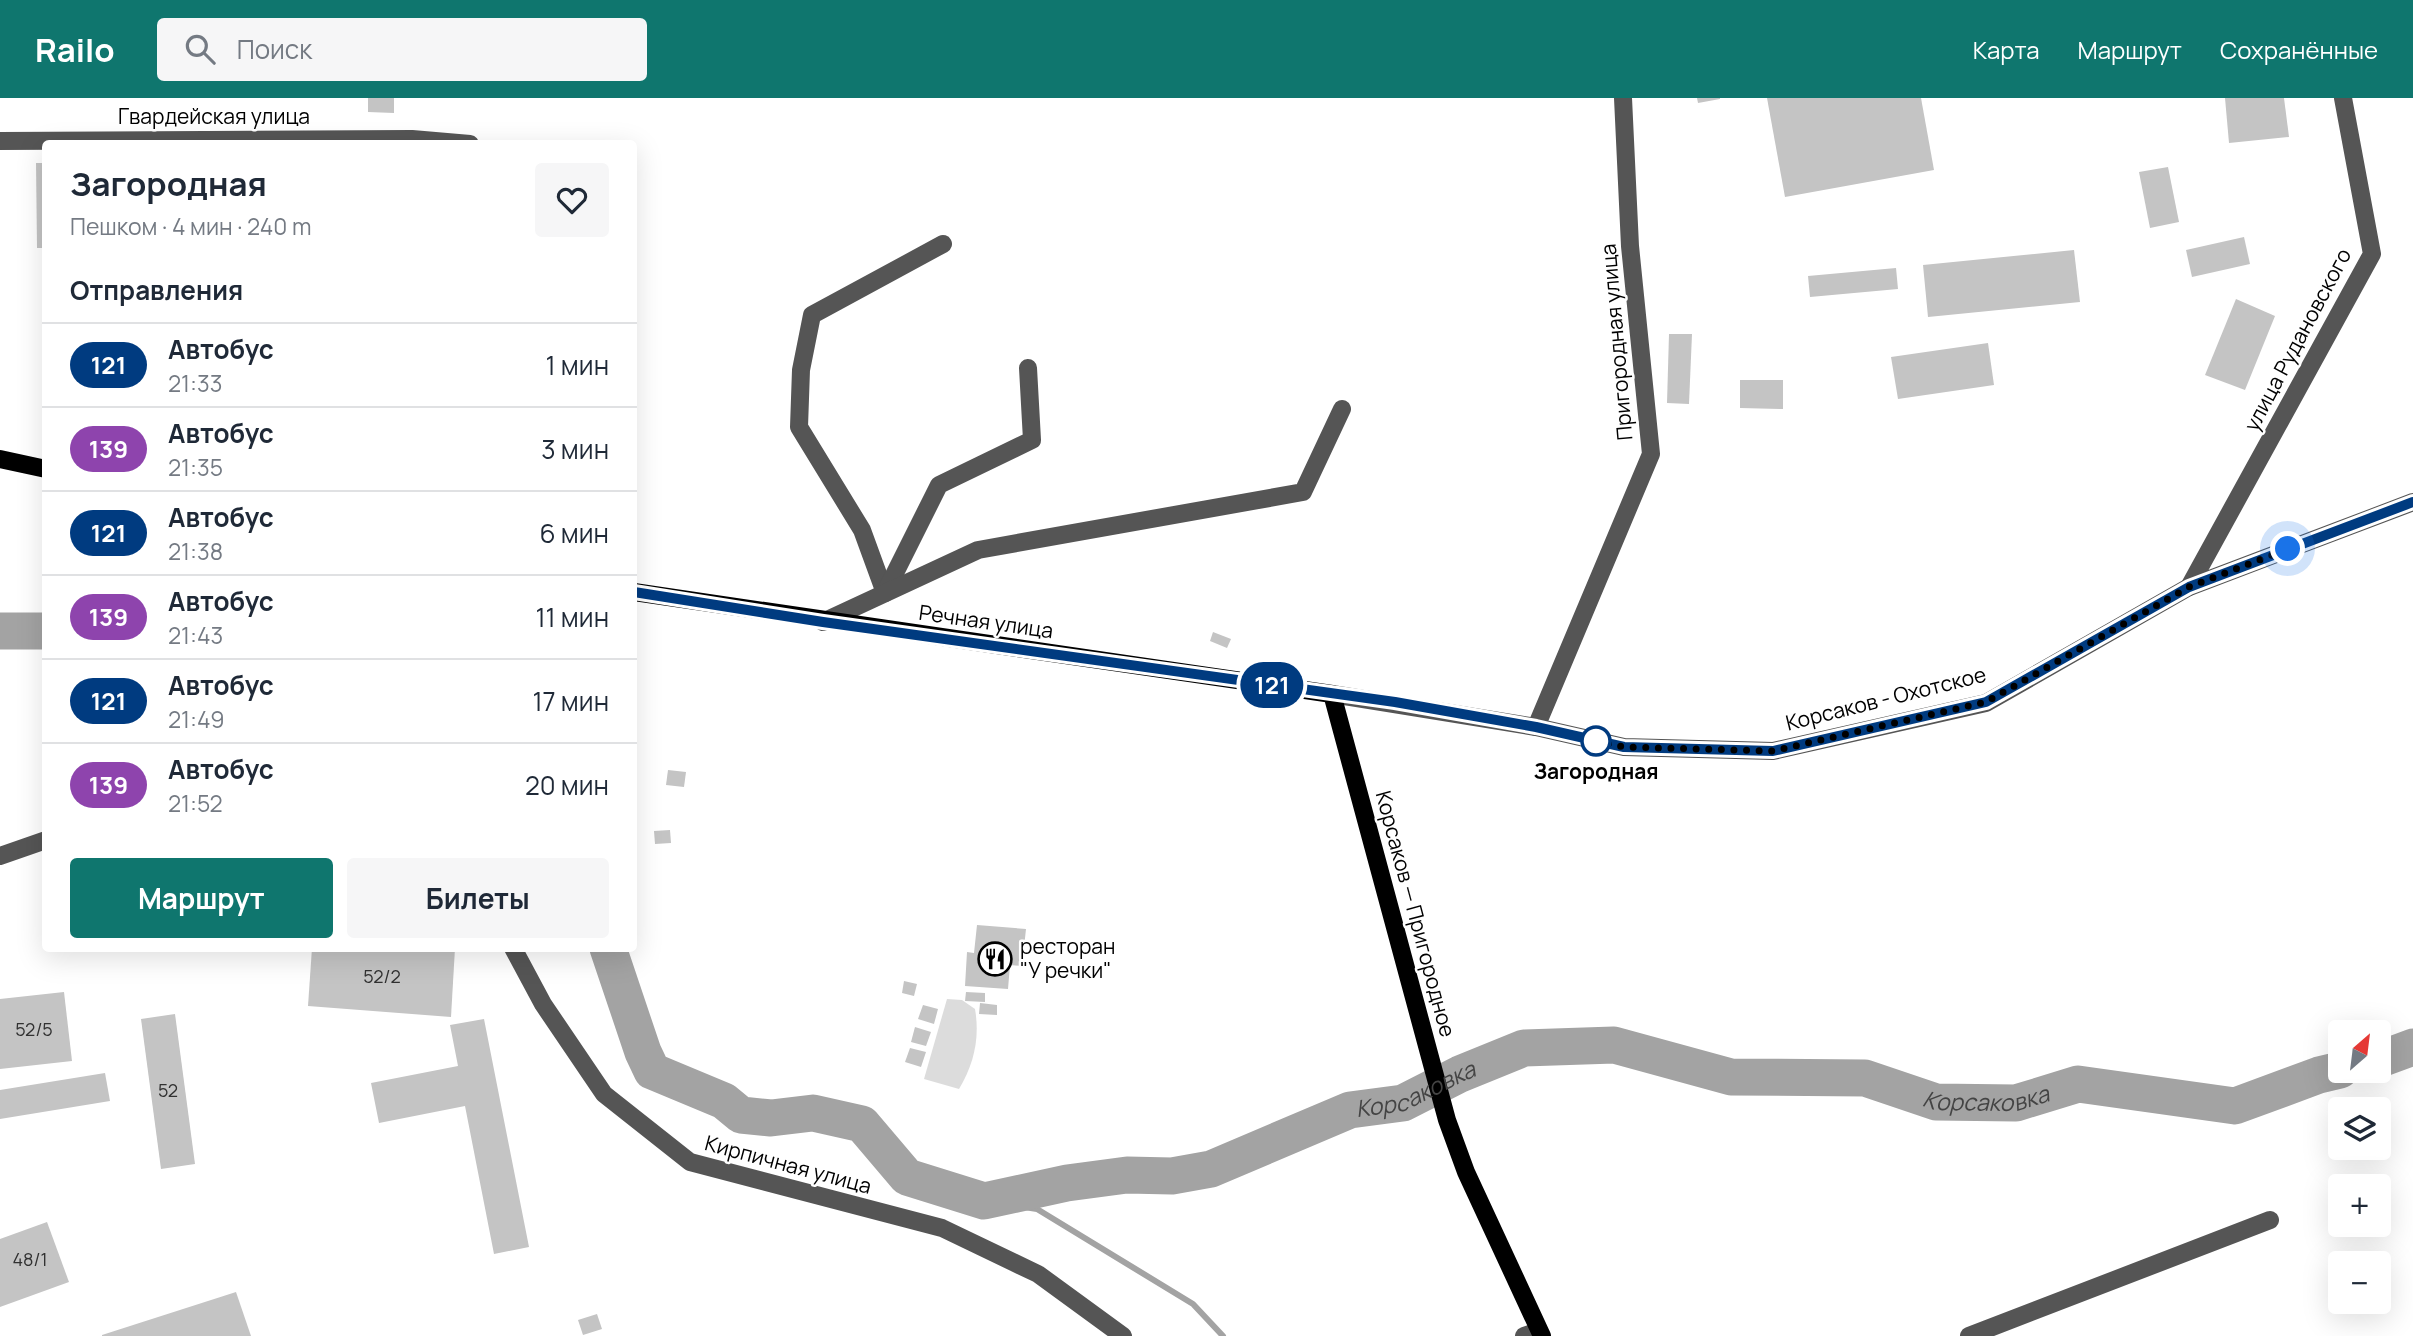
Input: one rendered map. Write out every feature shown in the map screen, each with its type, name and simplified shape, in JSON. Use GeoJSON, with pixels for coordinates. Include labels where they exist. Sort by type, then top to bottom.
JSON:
{"type":"FeatureCollection","features":[{"type":"Feature","properties":{"kind":"main road"},"geometry":{"type":"LineString","coordinates":[[0,459],[42,468]]}},
{"type":"Feature","properties":{"kind":"main road","name":"Речная улица"},"geometry":{"type":"LineString","coordinates":[[637,592],[823,622],[1332,694]]}},
{"type":"Feature","properties":{"kind":"main road","name":"Корсаков — Пригородное"},"geometry":{"type":"LineString","coordinates":[[1332,694],[1447,1120],[1466,1172],[1535,1334]]}},
{"type":"Feature","properties":{"kind":"street","name":"Пригородная улица"},"geometry":{"type":"LineString","coordinates":[[1536,727],[1651,453],[1630,246],[1623,98]]}},
{"type":"Feature","properties":{"kind":"street","name":"улица Рудановского"},"geometry":{"type":"LineString","coordinates":[[2189,587],[2372,254],[2343,98]]}},
{"type":"Feature","properties":{"kind":"street","name":"Гвардейская улица"},"geometry":{"type":"LineString","coordinates":[[206,140],[424,140]]}},
{"type":"Feature","properties":{"kind":"street","name":"Гвардейская улица"},"geometry":{"type":"LineString","coordinates":[[0,141],[42,141]]}},
{"type":"Feature","properties":{"kind":"street"},"geometry":{"type":"LineString","coordinates":[[885,593],[862,530],[799,427],[801,370],[812,314],[943,244]]}},
{"type":"Feature","properties":{"kind":"street"},"geometry":{"type":"LineString","coordinates":[[885,593],[939,485],[1032,440],[1028,368]]}},
{"type":"Feature","properties":{"kind":"street"},"geometry":{"type":"LineString","coordinates":[[823,622],[978,550],[1303,492],[1342,409]]}},
{"type":"Feature","properties":{"kind":"street","name":"Корсаков - Охотское"},"geometry":{"type":"LineString","coordinates":[[1332,694],[1536,727],[1624,747],[1773,751],[1986,702],[2189,587],[2413,502]]}},
{"type":"Feature","properties":{"kind":"street"},"geometry":{"type":"LineString","coordinates":[[0,856],[42,840]]}},
{"type":"Feature","properties":{"kind":"street","name":"Кирпичная улица"},"geometry":{"type":"LineString","coordinates":[[515,952],[543,1004],[604,1094],[690,1163],[942,1228],[1038,1274],[1123,1336]]}},
{"type":"Feature","properties":{"kind":"street"},"geometry":{"type":"LineString","coordinates":[[1969,1336],[2270,1220]]}},
{"type":"Feature","properties":{"kind":"shaded area"},"geometry":{"type":"Polygon","coordinates":[[[947,999],[962,1000],[975,1009],[977,1030],[974,1051],[969,1070],[959,1089],[924,1079],[947,999]]]}},
{"type":"Feature","properties":{"kind":"building"},"geometry":{"type":"Polygon","coordinates":[[[368,98],[394,98],[394,113],[368,112],[368,98]]]}},
{"type":"Feature","properties":{"kind":"building"},"geometry":{"type":"Polygon","coordinates":[[[1697,98],[1720,98],[1720,99],[1698,103],[1697,98]]]}},
{"type":"Feature","properties":{"kind":"building"},"geometry":{"type":"Polygon","coordinates":[[[1767,98],[1921,98],[1934,170],[1785,197],[1767,98]]]}},
{"type":"Feature","properties":{"kind":"building"},"geometry":{"type":"Polygon","coordinates":[[[2225,98],[2284,98],[2289,137],[2229,143],[2225,98]]]}},
{"type":"Feature","properties":{"kind":"building"},"geometry":{"type":"Polygon","coordinates":[[[36,163],[42,163],[42,248],[37,248],[36,163]]]}},
{"type":"Feature","properties":{"kind":"building"},"geometry":{"type":"Polygon","coordinates":[[[2168,167],[2179,222],[2150,228],[2139,172],[2168,167]]]}},
{"type":"Feature","properties":{"kind":"building"},"geometry":{"type":"Polygon","coordinates":[[[2244,237],[2250,264],[2192,277],[2186,250],[2244,237]]]}},
{"type":"Feature","properties":{"kind":"building"},"geometry":{"type":"Polygon","coordinates":[[[2074,250],[2080,302],[1928,317],[1923,265],[2074,250]]]}},
{"type":"Feature","properties":{"kind":"building"},"geometry":{"type":"Polygon","coordinates":[[[1896,268],[1898,289],[1810,297],[1808,276],[1896,268]]]}},
{"type":"Feature","properties":{"kind":"building"},"geometry":{"type":"Polygon","coordinates":[[[2236,299],[2275,316],[2245,390],[2205,375],[2236,299]]]}},
{"type":"Feature","properties":{"kind":"building"},"geometry":{"type":"Polygon","coordinates":[[[1669,334],[1692,334],[1689,404],[1667,403],[1669,334]]]}},
{"type":"Feature","properties":{"kind":"building"},"geometry":{"type":"Polygon","coordinates":[[[1988,343],[1994,385],[1898,399],[1891,357],[1988,343]]]}},
{"type":"Feature","properties":{"kind":"building"},"geometry":{"type":"Polygon","coordinates":[[[1740,380],[1783,380],[1783,409],[1740,408],[1740,380]]]}},
{"type":"Feature","properties":{"kind":"building"},"geometry":{"type":"Polygon","coordinates":[[[1213,632],[1231,639],[1227,648],[1210,641],[1213,632]]]}},
{"type":"Feature","properties":{"kind":"building"},"geometry":{"type":"Polygon","coordinates":[[[668,770],[686,772],[684,787],[666,785],[668,770]]]}},
{"type":"Feature","properties":{"kind":"building"},"geometry":{"type":"Polygon","coordinates":[[[670,830],[671,843],[655,844],[654,831],[670,830]]]}},
{"type":"Feature","properties":{"kind":"building","name":"ресторан \"У речки\""},"geometry":{"type":"Polygon","coordinates":[[[977,925],[1026,929],[1022,966],[1010,965],[1008,989],[965,986],[967,952],[974,953],[977,925]]]}},
{"type":"Feature","properties":{"kind":"building"},"geometry":{"type":"Polygon","coordinates":[[[312,952],[455,952],[451,1017],[308,1006],[312,952]]]}},
{"type":"Feature","properties":{"kind":"building"},"geometry":{"type":"Polygon","coordinates":[[[904,981],[917,984],[914,996],[902,993],[904,981]]]}},
{"type":"Feature","properties":{"kind":"building"},"geometry":{"type":"Polygon","coordinates":[[[64,992],[72,1061],[0,1069],[0,999],[64,992]]]}},
{"type":"Feature","properties":{"kind":"building"},"geometry":{"type":"Polygon","coordinates":[[[966,992],[985,993],[985,1002],[965,1001],[966,992]]]}},
{"type":"Feature","properties":{"kind":"building"},"geometry":{"type":"Polygon","coordinates":[[[980,1003],[997,1005],[997,1015],[979,1014],[980,1003]]]}},
{"type":"Feature","properties":{"kind":"building"},"geometry":{"type":"Polygon","coordinates":[[[923,1005],[938,1009],[934,1024],[918,1019],[923,1005]]]}},
{"type":"Feature","properties":{"kind":"building"},"geometry":{"type":"Polygon","coordinates":[[[175,1014],[195,1164],[161,1169],[141,1019],[175,1014]]]}},
{"type":"Feature","properties":{"kind":"building"},"geometry":{"type":"Polygon","coordinates":[[[484,1019],[529,1247],[494,1254],[465,1106],[379,1123],[371,1083],[458,1066],[450,1025],[484,1019]]]}},
{"type":"Feature","properties":{"kind":"building"},"geometry":{"type":"Polygon","coordinates":[[[915,1027],[931,1032],[926,1046],[911,1042],[915,1027]]]}},
{"type":"Feature","properties":{"kind":"building"},"geometry":{"type":"Polygon","coordinates":[[[910,1048],[926,1052],[921,1067],[905,1062],[910,1048]]]}},
{"type":"Feature","properties":{"kind":"building"},"geometry":{"type":"Polygon","coordinates":[[[105,1073],[110,1101],[0,1119],[0,1090],[105,1073]]]}},
{"type":"Feature","properties":{"kind":"building"},"geometry":{"type":"Polygon","coordinates":[[[47,1222],[69,1282],[0,1307],[0,1239],[47,1222]]]}},
{"type":"Feature","properties":{"kind":"building"},"geometry":{"type":"Polygon","coordinates":[[[236,1292],[251,1336],[102,1336],[102,1335],[236,1292]]]}},
{"type":"Feature","properties":{"kind":"building"},"geometry":{"type":"Polygon","coordinates":[[[597,1314],[602,1329],[583,1335],[578,1320],[597,1314]]]}},
{"type":"Feature","properties":{"kind":"waterway","name":"Корсаковка"},"geometry":{"type":"LineString","coordinates":[[0,631],[42,631]]}},
{"type":"Feature","properties":{"kind":"waterway","name":"Корсаковка"},"geometry":{"type":"LineString","coordinates":[[609,952],[652,1071],[724,1101],[741,1115],[771,1118],[813,1113],[862,1124],[907,1177],[984,1201],[1067,1183],[1127,1175],[1172,1176],[1211,1169],[1350,1110],[1403,1103],[1460,1074],[1524,1048],[1614,1045],[1731,1077],[1865,1078],[1936,1102],[2016,1103],[2078,1084],[2235,1106],[2328,1073]]}},
{"type":"Feature","properties":{"kind":"waterway","name":"Корсаковка"},"geometry":{"type":"LineString","coordinates":[[2391,1055],[2413,1047]]}},
{"type":"Feature","properties":{"kind":"waterway"},"geometry":{"type":"LineString","coordinates":[[984,1201],[1037,1209],[1193,1304],[1223,1336]]}},
{"type":"Feature","properties":{"kind":"bus line","name":"121"},"geometry":{"type":"LineString","coordinates":[[637,593],[823,622],[1395,702],[1536,727],[1624,747],[1773,751],[1986,702],[2189,587],[2413,502]]}},
{"type":"Feature","properties":{"kind":"place","name":"Загородная"},"geometry":{"type":"Point","coordinates":[1596,741]}},
{"type":"Feature","properties":{"kind":"place","name":"ресторан \"У речки\""},"geometry":{"type":"Point","coordinates":[995,959]}},
{"type":"Feature","properties":{"kind":"route"},"geometry":{"type":"LineString","coordinates":[[1596,741],[1624,747],[1773,751],[1986,702],[2189,587],[2288,549]]}}]}
